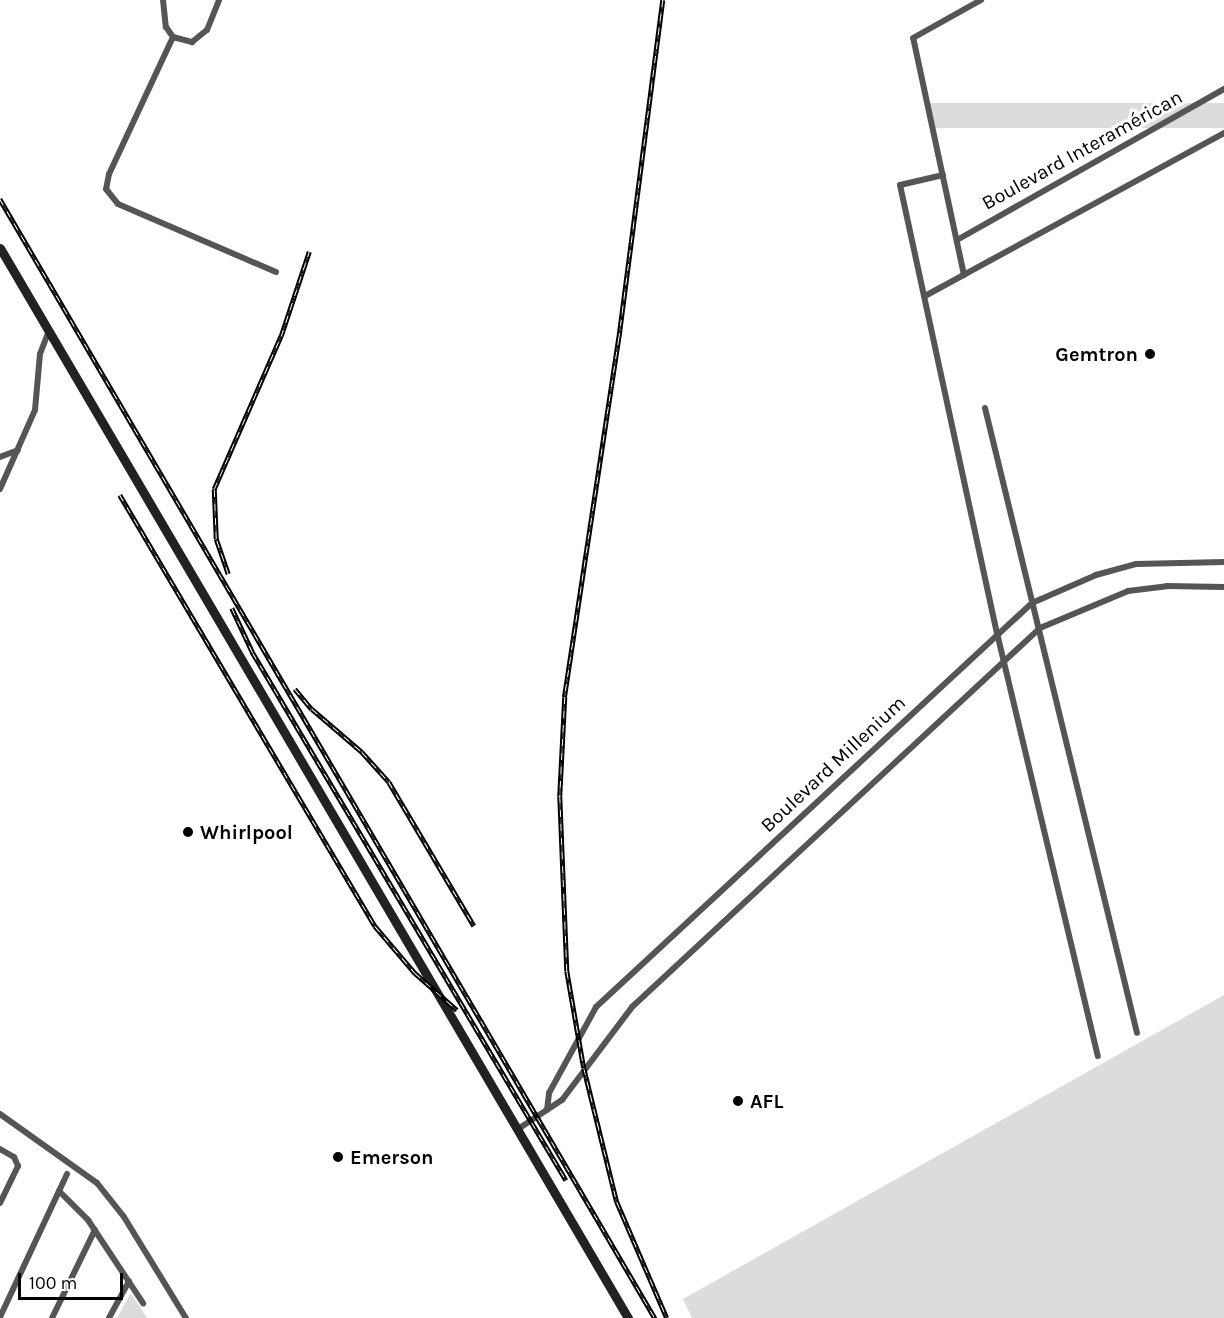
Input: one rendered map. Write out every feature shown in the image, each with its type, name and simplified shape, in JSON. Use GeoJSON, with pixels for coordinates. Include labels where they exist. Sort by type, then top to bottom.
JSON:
{"type":"FeatureCollection","features":[{"type":"Feature","properties":{"kind":"street"},"geometry":{"type":"LineString","coordinates":[[163,0],[166,27],[176,39],[192,42],[207,30],[219,0]]}},
{"type":"Feature","properties":{"kind":"street"},"geometry":{"type":"LineString","coordinates":[[964,275],[913,38],[981,0]]}},
{"type":"Feature","properties":{"kind":"street"},"geometry":{"type":"LineString","coordinates":[[176,39],[109,174],[106,189],[118,204],[276,272]]}},
{"type":"Feature","properties":{"kind":"street","name":"Boulevard Interamérican"},"geometry":{"type":"LineString","coordinates":[[957,240],[1224,89]]}},
{"type":"Feature","properties":{"kind":"street"},"geometry":{"type":"LineString","coordinates":[[925,296],[1224,132]]}},
{"type":"Feature","properties":{"kind":"street"},"geometry":{"type":"LineString","coordinates":[[943,175],[900,185],[997,633],[1098,1056]]}},
{"type":"Feature","properties":{"kind":"street"},"geometry":{"type":"LineString","coordinates":[[0,248],[628,1318]]}},
{"type":"Feature","properties":{"kind":"street"},"geometry":{"type":"LineString","coordinates":[[0,489],[34,410],[40,354],[49,329]]}},
{"type":"Feature","properties":{"kind":"street"},"geometry":{"type":"LineString","coordinates":[[985,408],[1137,1033]]}},
{"type":"Feature","properties":{"kind":"street"},"geometry":{"type":"LineString","coordinates":[[0,457],[18,450]]}},
{"type":"Feature","properties":{"kind":"street","name":"Boulevard Millenium"},"geometry":{"type":"LineString","coordinates":[[547,1110],[549,1093],[592,1011],[1032,603],[1096,575],[1136,564],[1224,562]]}},
{"type":"Feature","properties":{"kind":"street","name":"Boulevard Millenium"},"geometry":{"type":"LineString","coordinates":[[518,1129],[562,1100],[632,1007],[1040,628],[1128,591],[1167,586],[1224,587]]}},
{"type":"Feature","properties":{"kind":"street"},"geometry":{"type":"LineString","coordinates":[[0,1114],[97,1183],[124,1217],[186,1318]]}},
{"type":"Feature","properties":{"kind":"street"},"geometry":{"type":"LineString","coordinates":[[0,1149],[18,1163],[0,1203]]}},
{"type":"Feature","properties":{"kind":"street"},"geometry":{"type":"LineString","coordinates":[[0,1317],[66,1174]]}},
{"type":"Feature","properties":{"kind":"street"},"geometry":{"type":"LineString","coordinates":[[59,1191],[95,1230],[143,1303]]}},
{"type":"Feature","properties":{"kind":"street"},"geometry":{"type":"LineString","coordinates":[[52,1318],[95,1230]]}},
{"type":"Feature","properties":{"kind":"street"},"geometry":{"type":"LineString","coordinates":[[109,1318],[129,1281]]}},
{"type":"Feature","properties":{"kind":"shaded area"},"geometry":{"type":"Polygon","coordinates":[[[930,103],[1224,103],[1224,128],[930,128],[930,103]]]}},
{"type":"Feature","properties":{"kind":"shaded area"},"geometry":{"type":"Polygon","coordinates":[[[1224,995],[1224,1318],[692,1318],[683,1299],[1224,995]]]}},
{"type":"Feature","properties":{"kind":"shaded area"},"geometry":{"type":"Polygon","coordinates":[[[130,1294],[133,1296],[147,1318],[117,1318],[130,1294]]]}},
{"type":"Feature","properties":{"kind":"railway"},"geometry":{"type":"LineString","coordinates":[[663,0],[619,338],[565,697],[560,796],[567,971],[584,1068],[617,1202],[667,1318]]}},
{"type":"Feature","properties":{"kind":"railway"},"geometry":{"type":"LineString","coordinates":[[0,199],[655,1318]]}},
{"type":"Feature","properties":{"kind":"railway"},"geometry":{"type":"LineString","coordinates":[[228,574],[216,539],[214,489],[281,336],[309,252]]}},
{"type":"Feature","properties":{"kind":"railway"},"geometry":{"type":"LineString","coordinates":[[120,495],[375,926],[415,973],[457,1010]]}},
{"type":"Feature","properties":{"kind":"railway"},"geometry":{"type":"LineString","coordinates":[[232,608],[253,653],[566,1180]]}},
{"type":"Feature","properties":{"kind":"railway"},"geometry":{"type":"LineString","coordinates":[[295,689],[312,709],[362,752],[389,782],[474,926]]}},
{"type":"Feature","properties":{"kind":"place","name":"Gemtron"},"geometry":{"type":"Point","coordinates":[1150,354]}},
{"type":"Feature","properties":{"kind":"place","name":"Whirlpool"},"geometry":{"type":"Point","coordinates":[188,832]}},
{"type":"Feature","properties":{"kind":"place","name":"AFL"},"geometry":{"type":"Point","coordinates":[738,1101]}},
{"type":"Feature","properties":{"kind":"place","name":"Emerson"},"geometry":{"type":"Point","coordinates":[338,1157]}}]}
